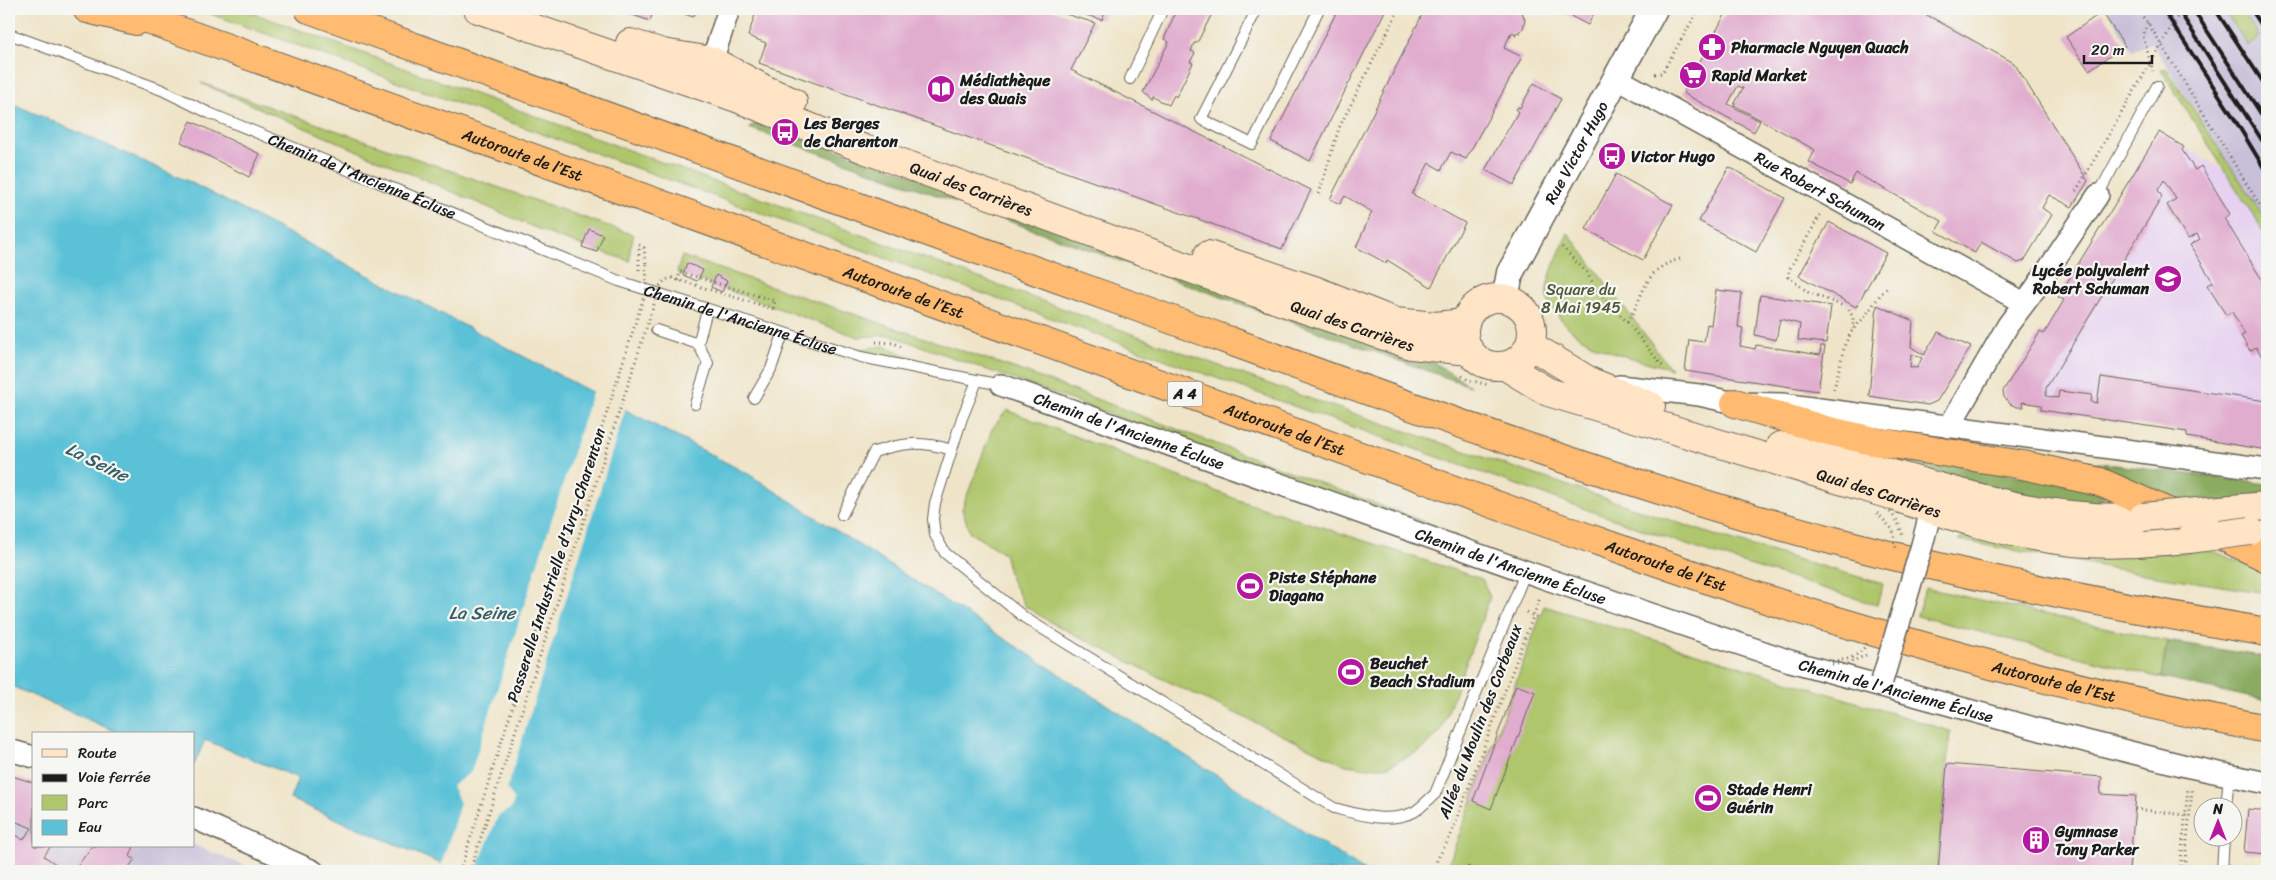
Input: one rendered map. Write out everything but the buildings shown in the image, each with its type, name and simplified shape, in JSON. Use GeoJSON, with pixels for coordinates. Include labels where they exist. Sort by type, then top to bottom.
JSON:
{"type":"FeatureCollection","features":[{"type":"Feature","properties":{"kind":"highway"},"geometry":{"type":"LineString","coordinates":[[87,9],[186,34]]}},
{"type":"Feature","properties":{"kind":"highway","name":"Autoroute de l’Est"},"geometry":{"type":"LineString","coordinates":[[119,9],[1535,519],[1748,593],[1843,623],[2056,682],[2267,728]]}},
{"type":"Feature","properties":{"kind":"highway"},"geometry":{"type":"LineString","coordinates":[[309,9],[1338,380],[1510,441],[1648,485],[1839,542],[1943,568],[2078,598],[2267,632]]}},
{"type":"Feature","properties":{"kind":"highway"},"geometry":{"type":"LineString","coordinates":[[1735,403],[1825,430],[1873,441],[2023,465],[2100,482],[2204,527],[2267,558]]}},
{"type":"Feature","properties":{"kind":"main road","name":"Quai des Carrières"},"geometry":{"type":"LineString","coordinates":[[478,9],[709,72],[766,90],[872,134],[1129,227],[1314,290],[1395,322],[1435,326],[1465,323]]}},
{"type":"Feature","properties":{"kind":"main road","name":"Quai des Carrières"},"geometry":{"type":"LineString","coordinates":[[523,9],[663,53],[709,72],[864,149],[1056,218],[1112,241],[1257,294],[1411,345],[1469,351]]}},
{"type":"Feature","properties":{"kind":"main road"},"geometry":{"type":"LineString","coordinates":[[1494,298],[1505,299],[1516,303],[1525,311],[1530,321],[1532,333],[1530,345],[1515,362],[1505,366],[1483,363],[1469,351],[1464,334],[1465,323],[1469,314],[1480,303],[1494,298]]}},
{"type":"Feature","properties":{"kind":"main road","name":"Quai des Carrières"},"geometry":{"type":"LineString","coordinates":[[1530,345],[1591,382],[1694,423],[1758,442],[1826,454],[1930,515],[2014,506],[2065,516],[2116,519],[2267,506]]}},
{"type":"Feature","properties":{"kind":"main road","name":"Quai des Carrières"},"geometry":{"type":"LineString","coordinates":[[1505,366],[1548,392],[1890,495],[1930,515],[2074,542],[2120,544],[2259,531]]}},
{"type":"Feature","properties":{"kind":"street"},"geometry":{"type":"LineString","coordinates":[[709,72],[729,9]]}},
{"type":"Feature","properties":{"kind":"street","name":"Rue Victor Hugo"},"geometry":{"type":"LineString","coordinates":[[1505,299],[1510,273],[1618,79],[1654,9]]}},
{"type":"Feature","properties":{"kind":"street","name":"Rue Robert Schuman"},"geometry":{"type":"LineString","coordinates":[[1618,79],[2024,303]]}},
{"type":"Feature","properties":{"kind":"street"},"geometry":{"type":"LineString","coordinates":[[1949,427],[1984,363],[2098,195]]}},
{"type":"Feature","properties":{"kind":"street","name":"Quai des Carrières"},"geometry":{"type":"LineString","coordinates":[[1591,382],[1699,396],[1735,403],[1782,404],[2267,469]]}},
{"type":"Feature","properties":{"kind":"street","name":"Chemin de l'Ancienne Écluse"},"geometry":{"type":"LineString","coordinates":[[1001,385],[1526,572],[1790,661],[1882,684],[2041,730],[2192,768],[2267,783]]}},
{"type":"Feature","properties":{"kind":"street"},"geometry":{"type":"LineString","coordinates":[[1882,684],[1930,515]]}},
{"type":"Feature","properties":{"kind":"street"},"geometry":{"type":"LineString","coordinates":[[9,750],[32,756]]}},
{"type":"Feature","properties":{"kind":"street"},"geometry":{"type":"LineString","coordinates":[[195,818],[313,871]]}},
{"type":"Feature","properties":{"kind":"lane"},"geometry":{"type":"LineString","coordinates":[[1130,79],[1163,9]]}},
{"type":"Feature","properties":{"kind":"lane"},"geometry":{"type":"LineString","coordinates":[[1257,9],[1201,119],[1252,144],[1319,9]]}},
{"type":"Feature","properties":{"kind":"lane","name":"Chemin de l'Ancienne Écluse"},"geometry":{"type":"LineString","coordinates":[[9,34],[162,90],[209,113],[619,281],[861,357],[1001,385]]}},
{"type":"Feature","properties":{"kind":"lane"},"geometry":{"type":"LineString","coordinates":[[2098,195],[2157,86]]}},
{"type":"Feature","properties":{"kind":"lane"},"geometry":{"type":"LineString","coordinates":[[698,344],[708,310]]}},
{"type":"Feature","properties":{"kind":"lane"},"geometry":{"type":"LineString","coordinates":[[656,330],[698,344],[708,363],[695,404]]}},
{"type":"Feature","properties":{"kind":"lane"},"geometry":{"type":"LineString","coordinates":[[754,398],[771,369],[783,334]]}},
{"type":"Feature","properties":{"kind":"lane"},"geometry":{"type":"LineString","coordinates":[[977,381],[935,504],[933,519],[935,535],[945,553],[1025,618],[1334,808],[1389,819],[1415,811],[1435,794],[1526,572]]}},
{"type":"Feature","properties":{"kind":"lane"},"geometry":{"type":"LineString","coordinates":[[842,515],[874,452],[901,443],[933,444],[952,450]]}},
{"type":"Feature","properties":{"kind":"lane"},"geometry":{"type":"LineString","coordinates":[[2227,798],[2229,775]]}},
{"type":"Feature","properties":{"kind":"lane"},"geometry":{"type":"LineString","coordinates":[[2222,871],[2223,848]]}},
{"type":"Feature","properties":{"kind":"path"},"geometry":{"type":"LineString","coordinates":[[1319,194],[1340,128],[1399,9]]}},
{"type":"Feature","properties":{"kind":"path"},"geometry":{"type":"LineString","coordinates":[[1618,79],[1662,73],[1699,9]]}},
{"type":"Feature","properties":{"kind":"path"},"geometry":{"type":"LineString","coordinates":[[2137,9],[2148,23],[2267,217]]}},
{"type":"Feature","properties":{"kind":"path"},"geometry":{"type":"LineString","coordinates":[[2076,191],[2182,9]]}},
{"type":"Feature","properties":{"kind":"path"},"geometry":{"type":"LineString","coordinates":[[2148,23],[2143,36],[2157,86]]}},
{"type":"Feature","properties":{"kind":"path"},"geometry":{"type":"LineString","coordinates":[[1510,36],[1517,35],[1523,31]]}},
{"type":"Feature","properties":{"kind":"path"},"geometry":{"type":"LineString","coordinates":[[1830,196],[1789,270],[1788,277],[1808,292],[1848,308],[1852,317],[1852,329],[1843,352],[1833,392]]}},
{"type":"Feature","properties":{"kind":"path"},"geometry":{"type":"LineString","coordinates":[[460,871],[647,287],[644,248],[639,245],[640,276]]}},
{"type":"Feature","properties":{"kind":"path"},"geometry":{"type":"LineString","coordinates":[[1562,247],[1587,274],[1607,303],[1627,322],[1661,366],[1669,371]]}},
{"type":"Feature","properties":{"kind":"path"},"geometry":{"type":"LineString","coordinates":[[1627,322],[1654,270],[1666,263],[1680,259]]}},
{"type":"Feature","properties":{"kind":"path","name":"Passerelle Industrielle d'Ivry-Charenton"},"geometry":{"type":"LineString","coordinates":[[470,871],[660,286],[665,280],[672,278],[678,279],[773,309],[775,301],[680,272],[677,281],[777,313]]}},
{"type":"Feature","properties":{"kind":"path"},"geometry":{"type":"LineString","coordinates":[[1852,329],[1864,318],[1888,287]]}},
{"type":"Feature","properties":{"kind":"path"},"geometry":{"type":"LineString","coordinates":[[1877,513],[1893,530],[1897,547],[1894,556]]}},
{"type":"Feature","properties":{"kind":"path","name":"Allée du Moulin des Corbeaux"},"geometry":{"type":"LineString","coordinates":[[1434,871],[1437,860],[1450,837],[1547,579]]}},
{"type":"Feature","properties":{"kind":"path"},"geometry":{"type":"LineString","coordinates":[[1832,661],[1850,660],[1868,643],[1871,634]]}},
{"type":"Feature","properties":{"kind":"path"},"geometry":{"type":"LineString","coordinates":[[2184,871],[2192,768]]}},
{"type":"Feature","properties":{"kind":"path"},"geometry":{"type":"LineString","coordinates":[[2135,809],[2188,815]]}},
{"type":"Feature","properties":{"kind":"path"},"geometry":{"type":"LineString","coordinates":[[2180,871],[2188,815]]}},
{"type":"Feature","properties":{"kind":"shaded area"},"geometry":{"type":"Polygon","coordinates":[[[2107,9],[2267,9],[2267,221],[2152,43],[2132,51],[2107,9]]]}},
{"type":"Feature","properties":{"kind":"shaded area","name":"Lycée polyvalent Robert Schuman"},"geometry":{"type":"Polygon","coordinates":[[[2159,132],[2227,172],[2267,237],[2267,450],[2187,437],[2187,432],[2041,410],[2041,404],[2022,402],[2023,407],[2017,407],[2008,403],[2004,397],[2003,391],[2040,332],[2044,333],[2063,301],[2058,297],[2159,132]]]}},
{"type":"Feature","properties":{"kind":"shaded area"},"geometry":{"type":"Polygon","coordinates":[[[9,785],[32,792],[32,848],[195,848],[195,845],[258,871],[9,871],[9,785]]]}},
{"type":"Feature","properties":{"kind":"green space"},"geometry":{"type":"Polygon","coordinates":[[[197,9],[242,9],[1305,397],[1714,535],[1883,584],[1877,605],[1704,551],[1299,408],[197,9]]]}},
{"type":"Feature","properties":{"kind":"green space"},"geometry":{"type":"Polygon","coordinates":[[[2224,9],[2242,9],[2259,36],[2248,46],[2224,9]]]}},
{"type":"Feature","properties":{"kind":"green space"},"geometry":{"type":"Polygon","coordinates":[[[2166,68],[2267,221],[2267,237],[2161,70],[2166,68]]]}},
{"type":"Feature","properties":{"kind":"green space"},"geometry":{"type":"Polygon","coordinates":[[[201,83],[634,235],[630,249],[630,261],[559,238],[201,83]]]}},
{"type":"Feature","properties":{"kind":"green space"},"geometry":{"type":"Polygon","coordinates":[[[757,122],[1402,342],[1470,386],[749,128],[757,122]]]}},
{"type":"Feature","properties":{"kind":"green space","name":"Square du 8 Mai 1945"},"geometry":{"type":"Polygon","coordinates":[[[1568,233],[1671,369],[1623,356],[1592,343],[1577,335],[1555,311],[1547,298],[1548,283],[1568,233]]]}},
{"type":"Feature","properties":{"kind":"green space"},"geometry":{"type":"Polygon","coordinates":[[[682,256],[1019,370],[1435,526],[1333,494],[890,335],[858,337],[677,272],[682,256]]]}},
{"type":"Feature","properties":{"kind":"green space"},"geometry":{"type":"Polygon","coordinates":[[[884,346],[918,360],[880,357],[856,350],[884,346]]]}},
{"type":"Feature","properties":{"kind":"green space","name":"Piste Stéphane Diagana"},"geometry":{"type":"Polygon","coordinates":[[[1007,410],[1241,501],[1482,579],[1490,597],[1441,731],[1421,750],[1389,766],[1368,768],[1346,765],[1177,686],[1050,622],[1025,606],[1010,577],[1004,553],[970,533],[962,509],[992,429],[1007,410]]]}},
{"type":"Feature","properties":{"kind":"green space"},"geometry":{"type":"Polygon","coordinates":[[[1854,448],[2080,486],[2127,510],[2051,505],[1854,448]]]}},
{"type":"Feature","properties":{"kind":"green space"},"geometry":{"type":"Polygon","coordinates":[[[2044,456],[2267,484],[2267,498],[2183,506],[2044,456]]]}},
{"type":"Feature","properties":{"kind":"green space"},"geometry":{"type":"Polygon","coordinates":[[[1974,532],[2142,554],[2213,551],[2267,573],[2267,593],[2144,574],[1958,540],[1974,532]]]}},
{"type":"Feature","properties":{"kind":"green space"},"geometry":{"type":"Polygon","coordinates":[[[1925,588],[2167,641],[2161,678],[1917,616],[1925,588]]]}},
{"type":"Feature","properties":{"kind":"green space","name":"Stade Henri Guérin"},"geometry":{"type":"Polygon","coordinates":[[[1544,606],[1950,731],[1937,871],[1449,871],[1448,865],[1544,606]]]}},
{"type":"Feature","properties":{"kind":"green space"},"geometry":{"type":"Polygon","coordinates":[[[2167,641],[2267,657],[2267,701],[2161,678],[2167,641]]]}},
{"type":"Feature","properties":{"kind":"water","name":"La Seine"},"geometry":{"type":"Polygon","coordinates":[[[9,102],[188,181],[750,475],[1365,871],[490,871],[446,866],[290,799],[298,778],[205,740],[195,763],[195,732],[116,732],[9,685],[9,102]]]}},
{"type":"Feature","properties":{"kind":"pier"},"geometry":{"type":"Polygon","coordinates":[[[593,390],[626,407],[507,788],[514,800],[512,808],[498,816],[476,871],[446,868],[441,866],[460,803],[452,786],[471,772],[593,390]]]}},
{"type":"Feature","properties":{"kind":"railway"},"geometry":{"type":"LineString","coordinates":[[2163,9],[2232,115],[2267,173]]}},
{"type":"Feature","properties":{"kind":"railway"},"geometry":{"type":"LineString","coordinates":[[2178,9],[2267,148]]}},
{"type":"Feature","properties":{"kind":"railway"},"geometry":{"type":"LineString","coordinates":[[2193,9],[2267,123]]}},
{"type":"Feature","properties":{"kind":"railway"},"geometry":{"type":"LineString","coordinates":[[2215,9],[2267,88]]}},
{"type":"Feature","properties":{"kind":"railway"},"geometry":{"type":"LineString","coordinates":[[2251,9],[2267,33]]}},
{"type":"Feature","properties":{"kind":"place","name":"Pharmacie Nguyen Quach"},"geometry":{"type":"Point","coordinates":[1712,47]}},
{"type":"Feature","properties":{"kind":"place","name":"Rapid Market"},"geometry":{"type":"Point","coordinates":[1693,75]}},
{"type":"Feature","properties":{"kind":"place","name":"Médiathèque des Quais"},"geometry":{"type":"Point","coordinates":[941,89]}},
{"type":"Feature","properties":{"kind":"place","name":"Les Berges de Charenton"},"geometry":{"type":"Point","coordinates":[785,132]}},
{"type":"Feature","properties":{"kind":"place","name":"Victor Hugo"},"geometry":{"type":"Point","coordinates":[1612,156]}},
{"type":"Feature","properties":{"kind":"place","name":"Lycée polyvalent Robert Schuman"},"geometry":{"type":"Point","coordinates":[2168,279]}},
{"type":"Feature","properties":{"kind":"place","name":"Piste Stéphane Diagana"},"geometry":{"type":"Point","coordinates":[1250,586]}},
{"type":"Feature","properties":{"kind":"place","name":"Beuchet Beach Stadium"},"geometry":{"type":"Point","coordinates":[1351,672]}},
{"type":"Feature","properties":{"kind":"place","name":"Stade Henri Guérin"},"geometry":{"type":"Point","coordinates":[1708,798]}},
{"type":"Feature","properties":{"kind":"place","name":"Gymnase Tony Parker"},"geometry":{"type":"Point","coordinates":[2036,840]}}]}
